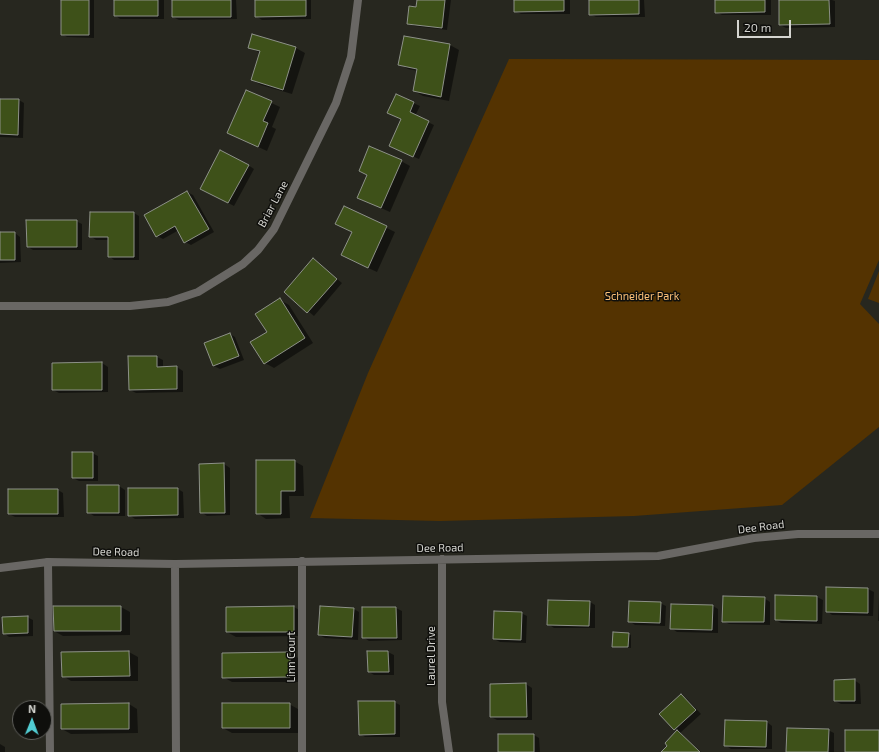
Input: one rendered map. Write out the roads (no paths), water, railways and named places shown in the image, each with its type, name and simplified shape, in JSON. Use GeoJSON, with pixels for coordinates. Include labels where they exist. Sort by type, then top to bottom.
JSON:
{"type":"FeatureCollection","features":[{"type":"Feature","properties":{"kind":"street","name":"Briar Lane"},"geometry":{"type":"LineString","coordinates":[[0,306],[130,306],[168,302],[198,292],[243,264],[258,250],[274,229],[336,104],[351,57],[358,0]]}},
{"type":"Feature","properties":{"kind":"street","name":"Dee Road"},"geometry":{"type":"LineString","coordinates":[[0,568],[48,562],[175,564],[658,556],[754,538],[798,534],[879,534]]}},
{"type":"Feature","properties":{"kind":"street","name":"Laurel Drive"},"geometry":{"type":"LineString","coordinates":[[442,559],[442,702],[449,752]]}},
{"type":"Feature","properties":{"kind":"street","name":"Linn Court"},"geometry":{"type":"LineString","coordinates":[[302,561],[302,752]]}},
{"type":"Feature","properties":{"kind":"street"},"geometry":{"type":"LineString","coordinates":[[48,562],[50,752]]}},
{"type":"Feature","properties":{"kind":"street"},"geometry":{"type":"LineString","coordinates":[[175,564],[176,752]]}},
{"type":"Feature","properties":{"kind":"park label","name":"Schneider Park"},"geometry":{"type":"Point","coordinates":[642,296]}}]}
